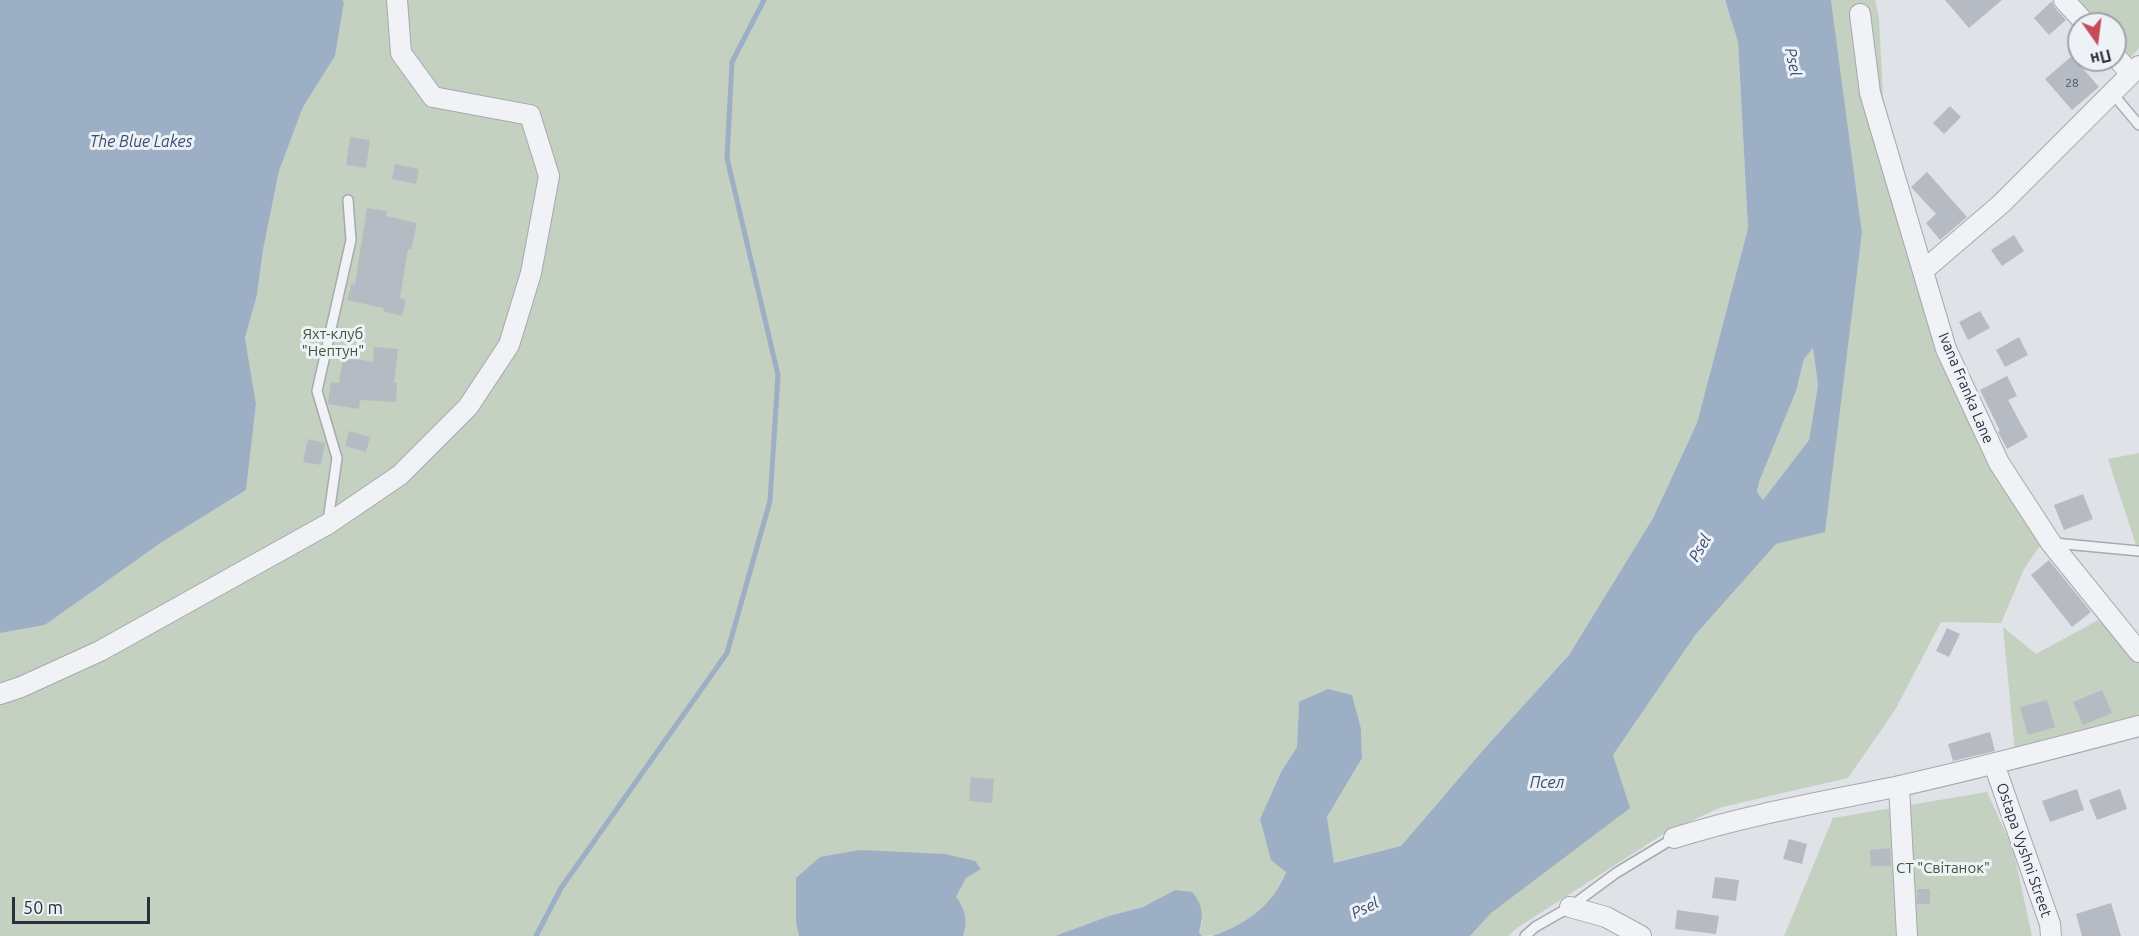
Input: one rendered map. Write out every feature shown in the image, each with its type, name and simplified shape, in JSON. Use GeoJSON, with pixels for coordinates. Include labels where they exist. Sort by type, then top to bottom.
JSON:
{"type":"FeatureCollection","features":[{"type":"Feature","properties":{"kind":"street"},"geometry":{"type":"LineString","coordinates":[[0,694],[21,687],[100,651],[328,524],[400,475],[468,407],[509,345],[531,273],[549,176],[530,115],[433,97],[401,52],[397,0]]}},
{"type":"Feature","properties":{"kind":"street"},"geometry":{"type":"LineString","coordinates":[[2064,0],[2075,12]]}},
{"type":"Feature","properties":{"kind":"street","name":"Ivana Franka Lane"},"geometry":{"type":"LineString","coordinates":[[1860,14],[1870,93],[1946,349],[2000,463],[2051,543],[2139,652]]}},
{"type":"Feature","properties":{"kind":"street"},"geometry":{"type":"LineString","coordinates":[[1924,270],[2001,204],[2135,70]]}},
{"type":"Feature","properties":{"kind":"street"},"geometry":{"type":"LineString","coordinates":[[1674,838],[1722,823],[1994,764],[2139,726]]}},
{"type":"Feature","properties":{"kind":"street","name":"Ostapa Vyshni Street"},"geometry":{"type":"LineString","coordinates":[[1994,764],[2050,924],[2051,936]]}},
{"type":"Feature","properties":{"kind":"street"},"geometry":{"type":"LineString","coordinates":[[1899,786],[1907,936]]}},
{"type":"Feature","properties":{"kind":"street"},"geometry":{"type":"LineString","coordinates":[[1570,907],[1606,917],[1641,936]]}},
{"type":"Feature","properties":{"kind":"lane"},"geometry":{"type":"LineString","coordinates":[[2112,93],[2139,125]]}},
{"type":"Feature","properties":{"kind":"lane"},"geometry":{"type":"LineString","coordinates":[[328,524],[337,458],[317,391],[351,240],[348,200]]}},
{"type":"Feature","properties":{"kind":"lane"},"geometry":{"type":"LineString","coordinates":[[2051,543],[2139,551]]}},
{"type":"Feature","properties":{"kind":"lane"},"geometry":{"type":"LineString","coordinates":[[1525,936],[1616,873],[1674,838]]}},
{"type":"Feature","properties":{"kind":"green space","name":"Яхт-клуб \"Нептун\""},"geometry":{"type":"Polygon","coordinates":[[[344,0],[1725,0],[1738,42],[1748,228],[1697,423],[1653,518],[1569,655],[1401,846],[1334,863],[1327,817],[1362,758],[1361,729],[1299,703],[1297,747],[1281,772],[1260,819],[1286,872],[1279,890],[1264,906],[1245,921],[1224,932],[1202,936],[1199,932],[1203,921],[1175,890],[1143,907],[1109,916],[1055,936],[963,936],[966,930],[956,897],[966,878],[980,869],[945,854],[909,854],[796,923],[799,936],[0,936],[0,633],[45,625],[162,542],[246,490],[256,404],[245,338],[257,295],[263,250],[279,171],[303,107],[335,56],[344,0]]]}},
{"type":"Feature","properties":{"kind":"green space"},"geometry":{"type":"Polygon","coordinates":[[[1831,0],[1875,0],[1879,18],[1883,97],[1943,323],[2012,468],[2050,531],[2024,569],[2001,623],[1941,622],[1895,710],[1848,778],[1722,807],[1668,831],[1508,936],[1470,936],[1491,913],[1613,755],[1696,634],[1776,544],[1825,531],[1862,233],[1831,0]]]}},
{"type":"Feature","properties":{"kind":"green space"},"geometry":{"type":"Polygon","coordinates":[[[2071,0],[2139,0],[2139,48],[2127,61],[2127,12],[2082,12],[2071,0]]]}},
{"type":"Feature","properties":{"kind":"green space"},"geometry":{"type":"Polygon","coordinates":[[[1813,347],[1818,385],[1809,440],[1763,500],[1757,492],[1759,482],[1796,391],[1804,359],[1813,347]]]}},
{"type":"Feature","properties":{"kind":"green space"},"geometry":{"type":"Polygon","coordinates":[[[2139,453],[2139,547],[2136,545],[2108,459],[2139,453]]]}},
{"type":"Feature","properties":{"kind":"green space"},"geometry":{"type":"Polygon","coordinates":[[[2098,620],[2136,656],[2139,656],[2139,721],[2015,752],[2003,627],[2036,654],[2098,620]]]}},
{"type":"Feature","properties":{"kind":"green space","name":"СТ \"Світанок\""},"geometry":{"type":"Polygon","coordinates":[[[1987,792],[2013,849],[2032,936],[1784,936],[1833,818],[1987,792]]]}},
{"type":"Feature","properties":{"kind":"water","name":"The Blue Lakes"},"geometry":{"type":"Polygon","coordinates":[[[0,0],[343,0],[344,2],[335,56],[303,107],[279,171],[263,250],[257,295],[245,338],[256,404],[246,490],[162,542],[45,625],[0,633],[0,0]]]}},
{"type":"Feature","properties":{"kind":"water","name":"Псел"},"geometry":{"type":"Polygon","coordinates":[[[1725,0],[1831,0],[1862,233],[1825,532],[1776,544],[1696,634],[1613,755],[1630,808],[1491,913],[1470,936],[1211,936],[1235,927],[1256,913],[1274,894],[1286,872],[1271,860],[1260,819],[1281,772],[1297,747],[1299,702],[1328,689],[1352,695],[1361,729],[1362,758],[1327,817],[1334,863],[1401,846],[1569,655],[1653,518],[1697,423],[1748,228],[1738,42],[1725,0]],[[1813,348],[1804,359],[1796,391],[1759,482],[1757,492],[1763,500],[1809,440],[1818,385],[1813,348]]]}},
{"type":"Feature","properties":{"kind":"water"},"geometry":{"type":"Polygon","coordinates":[[[860,850],[945,854],[975,861],[981,869],[966,878],[956,897],[965,915],[966,926],[963,936],[799,936],[796,923],[796,878],[820,857],[860,850]]]}},
{"type":"Feature","properties":{"kind":"water"},"geometry":{"type":"Polygon","coordinates":[[[1175,890],[1192,892],[1198,901],[1202,916],[1199,932],[1202,936],[1055,936],[1109,916],[1143,907],[1175,890]]]}},
{"type":"Feature","properties":{"kind":"building"},"geometry":{"type":"Polygon","coordinates":[[[1945,0],[2002,0],[1969,28],[1945,0]]]}},
{"type":"Feature","properties":{"kind":"building"},"geometry":{"type":"Polygon","coordinates":[[[2052,1],[2066,20],[2049,35],[2034,18],[2052,1]]]}},
{"type":"Feature","properties":{"kind":"building"},"geometry":{"type":"Polygon","coordinates":[[[2067,60],[2067,72],[2086,72],[2099,87],[2072,110],[2045,79],[2067,60]]]}},
{"type":"Feature","properties":{"kind":"building"},"geometry":{"type":"Polygon","coordinates":[[[1950,106],[1961,117],[1944,134],[1933,123],[1950,106]]]}},
{"type":"Feature","properties":{"kind":"building"},"geometry":{"type":"Polygon","coordinates":[[[350,137],[370,140],[366,168],[346,165],[350,137]]]}},
{"type":"Feature","properties":{"kind":"building"},"geometry":{"type":"Polygon","coordinates":[[[395,164],[419,169],[416,184],[392,179],[395,164]]]}},
{"type":"Feature","properties":{"kind":"building"},"geometry":{"type":"Polygon","coordinates":[[[1927,172],[1967,217],[1940,240],[1926,223],[1936,214],[1911,187],[1927,172]]]}},
{"type":"Feature","properties":{"kind":"building"},"geometry":{"type":"Polygon","coordinates":[[[367,208],[387,211],[386,216],[417,223],[411,250],[408,249],[400,298],[406,300],[402,316],[383,311],[384,308],[347,300],[352,283],[355,284],[367,208]]]}},
{"type":"Feature","properties":{"kind":"building"},"geometry":{"type":"Polygon","coordinates":[[[2014,235],[2024,251],[2002,266],[1991,250],[2014,235]]]}},
{"type":"Feature","properties":{"kind":"building"},"geometry":{"type":"Polygon","coordinates":[[[1980,311],[1990,328],[1968,340],[1959,322],[1980,311]]]}},
{"type":"Feature","properties":{"kind":"building"},"geometry":{"type":"Polygon","coordinates":[[[2019,337],[2028,355],[2005,367],[1996,350],[2019,337]]]}},
{"type":"Feature","properties":{"kind":"building"},"geometry":{"type":"Polygon","coordinates":[[[374,347],[398,349],[394,383],[397,383],[396,402],[360,400],[359,409],[328,404],[331,382],[339,383],[343,357],[373,362],[374,347]]]}},
{"type":"Feature","properties":{"kind":"building"},"geometry":{"type":"Polygon","coordinates":[[[2007,376],[2017,396],[2008,400],[2028,437],[2007,449],[1980,390],[2007,376]]]}},
{"type":"Feature","properties":{"kind":"building"},"geometry":{"type":"Polygon","coordinates":[[[349,431],[370,437],[366,452],[345,446],[349,431]]]}},
{"type":"Feature","properties":{"kind":"building"},"geometry":{"type":"Polygon","coordinates":[[[308,439],[325,443],[321,465],[303,462],[308,439]]]}},
{"type":"Feature","properties":{"kind":"building"},"geometry":{"type":"Polygon","coordinates":[[[2083,494],[2093,519],[2064,530],[2054,505],[2083,494]]]}},
{"type":"Feature","properties":{"kind":"building"},"geometry":{"type":"Polygon","coordinates":[[[2049,560],[2091,612],[2072,627],[2031,575],[2049,560]]]}},
{"type":"Feature","properties":{"kind":"building"},"geometry":{"type":"Polygon","coordinates":[[[1947,628],[1960,634],[1949,657],[1936,651],[1947,628]]]}},
{"type":"Feature","properties":{"kind":"building"},"geometry":{"type":"Polygon","coordinates":[[[2102,690],[2112,713],[2083,725],[2073,702],[2102,690]]]}},
{"type":"Feature","properties":{"kind":"building"},"geometry":{"type":"Polygon","coordinates":[[[2047,700],[2055,727],[2028,735],[2020,707],[2047,700]]]}},
{"type":"Feature","properties":{"kind":"building"},"geometry":{"type":"Polygon","coordinates":[[[1990,732],[1995,751],[1953,761],[1948,744],[1990,732]]]}},
{"type":"Feature","properties":{"kind":"building"},"geometry":{"type":"Polygon","coordinates":[[[971,777],[994,779],[992,803],[969,801],[971,777]]]}},
{"type":"Feature","properties":{"kind":"building"},"geometry":{"type":"Polygon","coordinates":[[[2077,789],[2084,810],[2050,822],[2042,801],[2077,789]]]}},
{"type":"Feature","properties":{"kind":"building"},"geometry":{"type":"Polygon","coordinates":[[[2120,789],[2127,809],[2097,820],[2089,800],[2120,789]]]}},
{"type":"Feature","properties":{"kind":"building"},"geometry":{"type":"Polygon","coordinates":[[[1789,839],[1807,844],[1802,864],[1783,859],[1789,839]]]}},
{"type":"Feature","properties":{"kind":"building"},"geometry":{"type":"Polygon","coordinates":[[[1890,848],[1891,866],[1871,866],[1870,850],[1890,848]]]}},
{"type":"Feature","properties":{"kind":"building"},"geometry":{"type":"Polygon","coordinates":[[[1715,877],[1739,880],[1736,901],[1712,898],[1715,877]]]}},
{"type":"Feature","properties":{"kind":"building"},"geometry":{"type":"Polygon","coordinates":[[[1917,889],[1930,889],[1930,904],[1917,904],[1917,889]]]}},
{"type":"Feature","properties":{"kind":"building"},"geometry":{"type":"Polygon","coordinates":[[[2111,903],[2121,936],[2082,936],[2076,914],[2111,903]]]}},
{"type":"Feature","properties":{"kind":"building"},"geometry":{"type":"Polygon","coordinates":[[[1677,910],[1719,916],[1716,934],[1675,929],[1677,910]]]}},
{"type":"Feature","properties":{"kind":"waterway"},"geometry":{"type":"LineString","coordinates":[[536,936],[561,888],[727,653],[770,501],[778,375],[727,158],[732,62],[764,0]]}},
{"type":"Feature","properties":{"kind":"water label","name":"Psel"},"geometry":{"type":"Point","coordinates":[1793,62]}},
{"type":"Feature","properties":{"kind":"water label","name":"Psel"},"geometry":{"type":"Point","coordinates":[1700,548]}},
{"type":"Feature","properties":{"kind":"water label","name":"Psel"},"geometry":{"type":"Point","coordinates":[1365,908]}}]}
